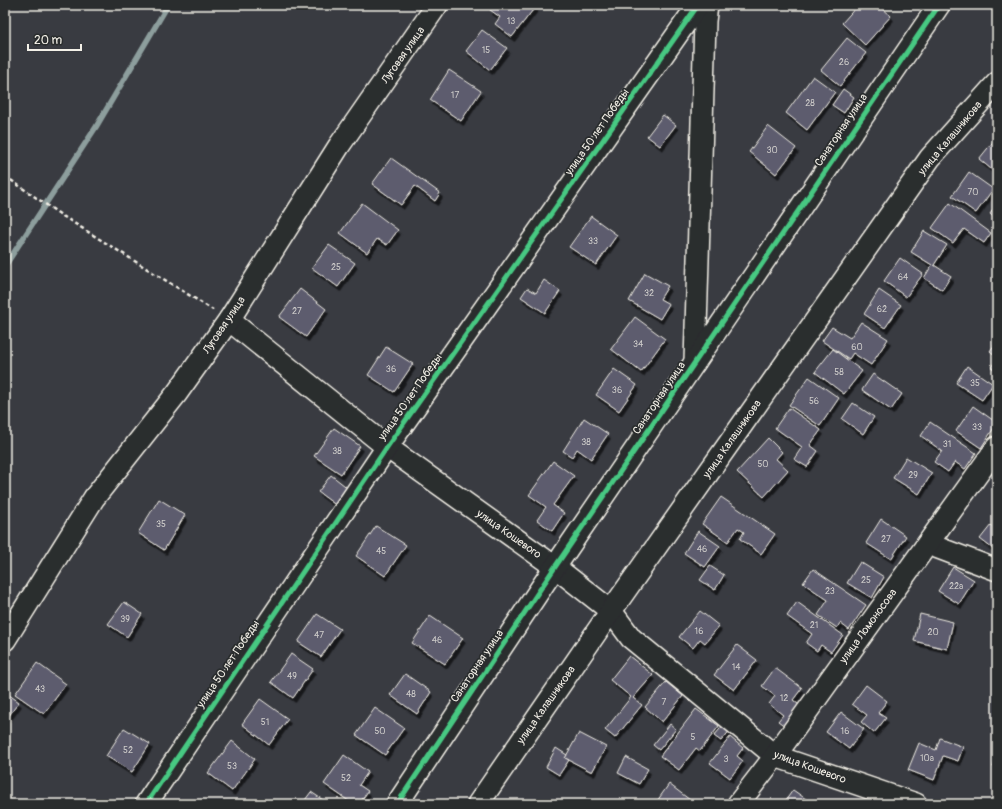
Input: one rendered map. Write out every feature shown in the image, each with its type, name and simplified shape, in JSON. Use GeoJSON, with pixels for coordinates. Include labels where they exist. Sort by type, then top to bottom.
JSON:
{"type":"FeatureCollection","features":[{"type":"Feature","properties":{"kind":"street","name":"Луговая улица"},"geometry":{"type":"LineString","coordinates":[[5,640],[94,498],[177,393],[229,320],[339,146],[438,5]]}},
{"type":"Feature","properties":{"kind":"street","name":"улица 50 лет Победы"},"geometry":{"type":"LineString","coordinates":[[146,804],[387,447],[698,5]]}},
{"type":"Feature","properties":{"kind":"street"},"geometry":{"type":"LineString","coordinates":[[695,362],[705,21],[707,5]]}},
{"type":"Feature","properties":{"kind":"street","name":"Санаторная улица"},"geometry":{"type":"LineString","coordinates":[[397,804],[555,567],[939,5]]}},
{"type":"Feature","properties":{"kind":"street","name":"улица Калашникова"},"geometry":{"type":"LineString","coordinates":[[478,804],[611,611],[930,158],[997,83]]}},
{"type":"Feature","properties":{"kind":"street","name":"улица Кошевого"},"geometry":{"type":"LineString","coordinates":[[229,320],[387,447],[555,567],[611,611],[631,638],[774,756],[916,804]]}},
{"type":"Feature","properties":{"kind":"street","name":"улица Ломоносова"},"geometry":{"type":"LineString","coordinates":[[738,804],[997,447]]}},
{"type":"Feature","properties":{"kind":"street"},"geometry":{"type":"LineString","coordinates":[[928,544],[997,570]]}},
{"type":"Feature","properties":{"kind":"path"},"geometry":{"type":"LineString","coordinates":[[5,176],[61,215],[229,320]]}},
{"type":"Feature","properties":{"kind":"building"},"geometry":{"type":"Polygon","coordinates":[[[494,5],[536,6],[512,37],[495,24],[500,17],[490,10],[494,5]]]}},
{"type":"Feature","properties":{"kind":"building"},"geometry":{"type":"Polygon","coordinates":[[[858,5],[879,5],[891,16],[865,45],[842,23],[858,5]]]}},
{"type":"Feature","properties":{"kind":"building"},"geometry":{"type":"Polygon","coordinates":[[[482,30],[507,48],[490,70],[466,51],[482,30]]]}},
{"type":"Feature","properties":{"kind":"building"},"geometry":{"type":"Polygon","coordinates":[[[847,38],[866,53],[840,86],[821,70],[847,38]]]}},
{"type":"Feature","properties":{"kind":"building"},"geometry":{"type":"Polygon","coordinates":[[[449,70],[481,91],[461,121],[430,100],[449,70]]]}},
{"type":"Feature","properties":{"kind":"building"},"geometry":{"type":"Polygon","coordinates":[[[813,76],[835,92],[807,130],[786,113],[813,76]]]}},
{"type":"Feature","properties":{"kind":"building"},"geometry":{"type":"Polygon","coordinates":[[[843,89],[854,97],[844,113],[832,105],[843,89]]]}},
{"type":"Feature","properties":{"kind":"building"},"geometry":{"type":"Polygon","coordinates":[[[663,115],[676,125],[660,146],[647,136],[663,115]]]}},
{"type":"Feature","properties":{"kind":"building"},"geometry":{"type":"Polygon","coordinates":[[[768,126],[796,148],[776,174],[749,152],[768,126]]]}},
{"type":"Feature","properties":{"kind":"building"},"geometry":{"type":"Polygon","coordinates":[[[996,138],[997,140],[997,174],[979,159],[996,138]]]}},
{"type":"Feature","properties":{"kind":"building"},"geometry":{"type":"Polygon","coordinates":[[[391,158],[440,193],[435,201],[415,186],[401,205],[372,184],[391,158]]]}},
{"type":"Feature","properties":{"kind":"building"},"geometry":{"type":"Polygon","coordinates":[[[969,172],[993,189],[976,213],[952,196],[969,172]]]}},
{"type":"Feature","properties":{"kind":"building"},"geometry":{"type":"Polygon","coordinates":[[[362,203],[398,230],[387,245],[377,239],[367,253],[340,233],[362,203]]]}},
{"type":"Feature","properties":{"kind":"building"},"geometry":{"type":"Polygon","coordinates":[[[950,203],[991,233],[984,243],[964,229],[953,243],[932,228],[950,203]]]}},
{"type":"Feature","properties":{"kind":"building"},"geometry":{"type":"Polygon","coordinates":[[[997,204],[997,220],[990,214],[997,204]]]}},
{"type":"Feature","properties":{"kind":"building"},"geometry":{"type":"Polygon","coordinates":[[[591,216],[617,235],[596,265],[569,247],[591,216]]]}},
{"type":"Feature","properties":{"kind":"building"},"geometry":{"type":"Polygon","coordinates":[[[924,231],[947,245],[934,265],[951,276],[942,290],[924,278],[932,265],[911,252],[924,231]]]}},
{"type":"Feature","properties":{"kind":"building"},"geometry":{"type":"Polygon","coordinates":[[[329,245],[355,263],[338,287],[312,268],[329,245]]]}},
{"type":"Feature","properties":{"kind":"building"},"geometry":{"type":"Polygon","coordinates":[[[900,258],[923,274],[906,297],[884,281],[900,258]]]}},
{"type":"Feature","properties":{"kind":"building"},"geometry":{"type":"Polygon","coordinates":[[[645,273],[668,286],[660,299],[669,304],[660,319],[629,301],[645,273]]]}},
{"type":"Feature","properties":{"kind":"building"},"geometry":{"type":"Polygon","coordinates":[[[544,280],[560,291],[545,313],[521,297],[527,288],[536,293],[544,280]]]}},
{"type":"Feature","properties":{"kind":"building"},"geometry":{"type":"Polygon","coordinates":[[[300,289],[326,309],[306,337],[279,317],[300,289]]]}},
{"type":"Feature","properties":{"kind":"building"},"geometry":{"type":"Polygon","coordinates":[[[879,290],[901,305],[885,328],[864,314],[879,290]]]}},
{"type":"Feature","properties":{"kind":"building"},"geometry":{"type":"Polygon","coordinates":[[[635,317],[665,339],[641,372],[611,349],[635,317]]]}},
{"type":"Feature","properties":{"kind":"building"},"geometry":{"type":"Polygon","coordinates":[[[861,322],[888,339],[871,365],[853,353],[849,359],[822,341],[832,327],[850,338],[861,322]]]}},
{"type":"Feature","properties":{"kind":"building"},"geometry":{"type":"Polygon","coordinates":[[[997,341],[997,357],[990,351],[997,341]]]}},
{"type":"Feature","properties":{"kind":"building"},"geometry":{"type":"Polygon","coordinates":[[[386,347],[413,364],[394,392],[368,375],[386,347]]]}},
{"type":"Feature","properties":{"kind":"building"},"geometry":{"type":"Polygon","coordinates":[[[833,349],[862,371],[844,394],[815,372],[833,349]]]}},
{"type":"Feature","properties":{"kind":"building"},"geometry":{"type":"Polygon","coordinates":[[[997,359],[997,372],[991,367],[997,359]]]}},
{"type":"Feature","properties":{"kind":"building"},"geometry":{"type":"Polygon","coordinates":[[[967,366],[993,384],[982,400],[956,383],[967,366]]]}},
{"type":"Feature","properties":{"kind":"building"},"geometry":{"type":"Polygon","coordinates":[[[614,369],[637,385],[619,411],[596,395],[614,369]]]}},
{"type":"Feature","properties":{"kind":"building"},"geometry":{"type":"Polygon","coordinates":[[[873,374],[902,394],[891,410],[862,390],[873,374]]]}},
{"type":"Feature","properties":{"kind":"building"},"geometry":{"type":"Polygon","coordinates":[[[809,377],[839,398],[820,426],[789,405],[809,377]]]}},
{"type":"Feature","properties":{"kind":"building"},"geometry":{"type":"Polygon","coordinates":[[[853,403],[874,417],[863,434],[842,419],[853,403]]]}},
{"type":"Feature","properties":{"kind":"building"},"geometry":{"type":"Polygon","coordinates":[[[973,406],[997,423],[981,448],[956,431],[973,406]]]}},
{"type":"Feature","properties":{"kind":"building"},"geometry":{"type":"Polygon","coordinates":[[[789,408],[821,430],[810,445],[818,451],[807,467],[794,459],[802,447],[775,428],[789,408]]]}},
{"type":"Feature","properties":{"kind":"building"},"geometry":{"type":"Polygon","coordinates":[[[584,418],[608,434],[591,459],[577,449],[572,457],[563,451],[584,418]]]}},
{"type":"Feature","properties":{"kind":"building"},"geometry":{"type":"Polygon","coordinates":[[[930,422],[976,453],[965,469],[955,462],[948,472],[934,462],[942,451],[921,436],[930,422]]]}},
{"type":"Feature","properties":{"kind":"building"},"geometry":{"type":"Polygon","coordinates":[[[334,428],[360,446],[341,474],[314,456],[334,428]]]}},
{"type":"Feature","properties":{"kind":"building"},"geometry":{"type":"Polygon","coordinates":[[[768,438],[782,452],[776,459],[788,470],[764,497],[737,472],[768,438]]]}},
{"type":"Feature","properties":{"kind":"building"},"geometry":{"type":"Polygon","coordinates":[[[906,457],[932,473],[919,494],[893,478],[906,457]]]}},
{"type":"Feature","properties":{"kind":"building"},"geometry":{"type":"Polygon","coordinates":[[[553,461],[574,476],[553,505],[564,513],[552,531],[537,520],[546,507],[529,495],[553,461]]]}},
{"type":"Feature","properties":{"kind":"building"},"geometry":{"type":"Polygon","coordinates":[[[331,475],[349,489],[337,506],[318,492],[331,475]]]}},
{"type":"Feature","properties":{"kind":"building"},"geometry":{"type":"Polygon","coordinates":[[[721,497],[775,534],[761,554],[740,539],[744,532],[738,528],[728,542],[702,524],[721,497]]]}},
{"type":"Feature","properties":{"kind":"building"},"geometry":{"type":"Polygon","coordinates":[[[159,499],[185,515],[164,550],[138,533],[159,499]]]}},
{"type":"Feature","properties":{"kind":"building"},"geometry":{"type":"Polygon","coordinates":[[[881,519],[906,536],[891,559],[866,543],[881,519]]]}},
{"type":"Feature","properties":{"kind":"building"},"geometry":{"type":"Polygon","coordinates":[[[991,525],[997,530],[997,552],[980,539],[991,525]]]}},
{"type":"Feature","properties":{"kind":"building"},"geometry":{"type":"Polygon","coordinates":[[[376,526],[406,545],[385,576],[356,556],[376,526]]]}},
{"type":"Feature","properties":{"kind":"building"},"geometry":{"type":"Polygon","coordinates":[[[698,531],[720,546],[705,567],[684,553],[698,531]]]}},
{"type":"Feature","properties":{"kind":"building"},"geometry":{"type":"Polygon","coordinates":[[[860,562],[884,577],[872,598],[847,583],[860,562]]]}},
{"type":"Feature","properties":{"kind":"building"},"geometry":{"type":"Polygon","coordinates":[[[710,566],[724,575],[715,590],[700,580],[710,566]]]}},
{"type":"Feature","properties":{"kind":"building"},"geometry":{"type":"Polygon","coordinates":[[[953,567],[974,580],[959,604],[938,591],[953,567]]]}},
{"type":"Feature","properties":{"kind":"building"},"geometry":{"type":"Polygon","coordinates":[[[813,569],[866,605],[849,630],[840,623],[837,628],[818,615],[828,600],[803,583],[813,569]]]}},
{"type":"Feature","properties":{"kind":"building"},"geometry":{"type":"Polygon","coordinates":[[[124,602],[142,614],[127,637],[108,624],[124,602]]]}},
{"type":"Feature","properties":{"kind":"building"},"geometry":{"type":"Polygon","coordinates":[[[797,602],[843,635],[831,652],[821,645],[817,651],[806,643],[812,634],[787,616],[797,602]]]}},
{"type":"Feature","properties":{"kind":"building"},"geometry":{"type":"Polygon","coordinates":[[[700,611],[719,626],[705,643],[700,639],[693,648],[679,637],[700,611]]]}},
{"type":"Feature","properties":{"kind":"building"},"geometry":{"type":"Polygon","coordinates":[[[317,614],[340,629],[321,657],[298,642],[317,614]]]}},
{"type":"Feature","properties":{"kind":"building"},"geometry":{"type":"Polygon","coordinates":[[[920,614],[953,622],[947,649],[914,641],[920,614]]]}},
{"type":"Feature","properties":{"kind":"building"},"geometry":{"type":"Polygon","coordinates":[[[430,616],[463,638],[445,664],[412,643],[430,616]]]}},
{"type":"Feature","properties":{"kind":"building"},"geometry":{"type":"Polygon","coordinates":[[[737,645],[757,660],[734,690],[714,675],[737,645]]]}},
{"type":"Feature","properties":{"kind":"building"},"geometry":{"type":"Polygon","coordinates":[[[291,654],[313,669],[293,698],[271,682],[291,654]]]}},
{"type":"Feature","properties":{"kind":"building"},"geometry":{"type":"Polygon","coordinates":[[[629,656],[653,675],[633,698],[642,705],[615,738],[605,730],[631,697],[610,680],[629,656]]]}},
{"type":"Feature","properties":{"kind":"building"},"geometry":{"type":"Polygon","coordinates":[[[37,663],[66,684],[44,714],[15,694],[37,663]]]}},
{"type":"Feature","properties":{"kind":"building"},"geometry":{"type":"Polygon","coordinates":[[[775,668],[802,688],[793,700],[804,709],[789,729],[778,721],[783,715],[769,704],[775,696],[762,686],[775,668]]]}},
{"type":"Feature","properties":{"kind":"building"},"geometry":{"type":"Polygon","coordinates":[[[405,674],[431,692],[417,714],[390,695],[405,674]]]}},
{"type":"Feature","properties":{"kind":"building"},"geometry":{"type":"Polygon","coordinates":[[[666,682],[683,696],[662,722],[645,707],[666,682]]]}},
{"type":"Feature","properties":{"kind":"building"},"geometry":{"type":"Polygon","coordinates":[[[866,685],[887,701],[878,713],[886,718],[874,733],[861,722],[867,715],[852,704],[866,685]]]}},
{"type":"Feature","properties":{"kind":"building"},"geometry":{"type":"Polygon","coordinates":[[[5,692],[19,702],[8,717],[5,715],[5,692]]]}},
{"type":"Feature","properties":{"kind":"building"},"geometry":{"type":"Polygon","coordinates":[[[260,699],[288,719],[269,745],[242,724],[260,699]]]}},
{"type":"Feature","properties":{"kind":"building"},"geometry":{"type":"Polygon","coordinates":[[[375,708],[404,728],[385,755],[356,735],[375,708]]]}},
{"type":"Feature","properties":{"kind":"building"},"geometry":{"type":"Polygon","coordinates":[[[696,709],[719,726],[700,751],[696,748],[679,770],[660,756],[696,709]]]}},
{"type":"Feature","properties":{"kind":"building"},"geometry":{"type":"Polygon","coordinates":[[[841,712],[864,729],[849,749],[826,732],[841,712]]]}},
{"type":"Feature","properties":{"kind":"building"},"geometry":{"type":"Polygon","coordinates":[[[725,723],[732,728],[721,741],[714,736],[725,723]]]}},
{"type":"Feature","properties":{"kind":"building"},"geometry":{"type":"Polygon","coordinates":[[[670,724],[676,729],[659,750],[653,745],[670,724]]]}},
{"type":"Feature","properties":{"kind":"building"},"geometry":{"type":"Polygon","coordinates":[[[124,728],[150,744],[132,772],[106,756],[124,728]]]}},
{"type":"Feature","properties":{"kind":"building"},"geometry":{"type":"Polygon","coordinates":[[[579,733],[606,747],[592,772],[565,758],[579,733]]]}},
{"type":"Feature","properties":{"kind":"building"},"geometry":{"type":"Polygon","coordinates":[[[730,737],[743,748],[737,756],[743,761],[730,778],[710,763],[730,737]]]}},
{"type":"Feature","properties":{"kind":"building"},"geometry":{"type":"Polygon","coordinates":[[[940,738],[963,747],[958,761],[943,756],[934,780],[908,770],[919,743],[936,750],[940,738]]]}},
{"type":"Feature","properties":{"kind":"building"},"geometry":{"type":"Polygon","coordinates":[[[232,741],[255,759],[232,791],[208,773],[232,741]]]}},
{"type":"Feature","properties":{"kind":"building"},"geometry":{"type":"Polygon","coordinates":[[[556,748],[567,755],[565,758],[569,760],[559,775],[546,767],[556,748]]]}},
{"type":"Feature","properties":{"kind":"building"},"geometry":{"type":"Polygon","coordinates":[[[344,755],[368,772],[359,785],[368,791],[359,804],[353,804],[324,784],[344,755]]]}},
{"type":"Feature","properties":{"kind":"building"},"geometry":{"type":"Polygon","coordinates":[[[997,756],[997,768],[993,767],[997,756]]]}},
{"type":"Feature","properties":{"kind":"building"},"geometry":{"type":"Polygon","coordinates":[[[626,757],[648,769],[639,784],[618,773],[626,757]]]}},
{"type":"Feature","properties":{"kind":"building"},"geometry":{"type":"Polygon","coordinates":[[[669,784],[690,800],[687,804],[655,804],[669,784]]]}},
{"type":"Feature","properties":{"kind":"building"},"geometry":{"type":"Polygon","coordinates":[[[793,790],[813,804],[783,804],[793,790]]]}},
{"type":"Feature","properties":{"kind":"building"},"geometry":{"type":"Polygon","coordinates":[[[311,792],[329,804],[302,804],[311,792]]]}},
{"type":"Feature","properties":{"kind":"waterway"},"geometry":{"type":"LineString","coordinates":[[5,266],[96,127],[168,5]]}},
{"type":"Feature","properties":{"kind":"cycle path"},"geometry":{"type":"LineString","coordinates":[[146,804],[387,447],[698,5]]}},
{"type":"Feature","properties":{"kind":"cycle path"},"geometry":{"type":"LineString","coordinates":[[397,804],[555,567],[939,5]]}}]}
